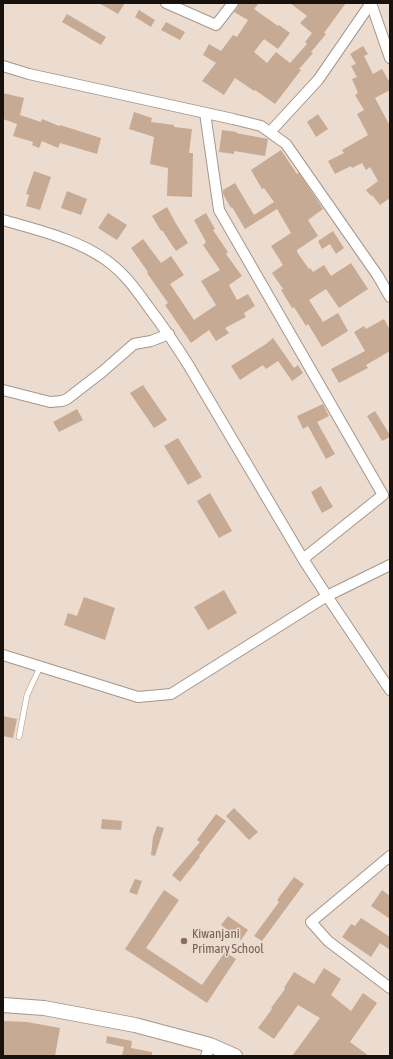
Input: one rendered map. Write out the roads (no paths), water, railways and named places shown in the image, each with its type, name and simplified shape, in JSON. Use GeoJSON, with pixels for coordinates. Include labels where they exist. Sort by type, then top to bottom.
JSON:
{"type":"FeatureCollection","features":[{"type":"Feature","properties":{"kind":"street"},"geometry":{"type":"LineString","coordinates":[[166,3],[216,25],[233,3]]}},
{"type":"Feature","properties":{"kind":"street"},"geometry":{"type":"LineString","coordinates":[[371,3],[390,58]]}},
{"type":"Feature","properties":{"kind":"street"},"geometry":{"type":"LineString","coordinates":[[270,132],[318,80],[371,3]]}},
{"type":"Feature","properties":{"kind":"street"},"geometry":{"type":"LineString","coordinates":[[3,66],[29,74],[261,126],[286,144],[378,276],[390,297]]}},
{"type":"Feature","properties":{"kind":"street"},"geometry":{"type":"LineString","coordinates":[[205,113],[219,210],[384,495],[303,559]]}},
{"type":"Feature","properties":{"kind":"street"},"geometry":{"type":"LineString","coordinates":[[3,220],[61,238],[81,246],[105,259],[124,275],[169,334],[303,559],[390,690]]}},
{"type":"Feature","properties":{"kind":"street"},"geometry":{"type":"LineString","coordinates":[[3,390],[50,402],[62,401],[67,399],[102,372],[134,344],[151,341],[169,334]]}},
{"type":"Feature","properties":{"kind":"street"},"geometry":{"type":"LineString","coordinates":[[3,655],[138,697],[171,694],[327,596],[390,564]]}},
{"type":"Feature","properties":{"kind":"street"},"geometry":{"type":"LineString","coordinates":[[390,856],[311,922],[328,941],[390,988]]}},
{"type":"Feature","properties":{"kind":"street"},"geometry":{"type":"LineString","coordinates":[[3,1005],[44,1008],[135,1025],[208,1051],[235,1056]]}},
{"type":"Feature","properties":{"kind":"lane"},"geometry":{"type":"LineString","coordinates":[[19,737],[27,695],[40,667]]}},
{"type":"Feature","properties":{"kind":"place","name":"Kiwanjani Primary School"},"geometry":{"type":"Point","coordinates":[184,941]}}]}
